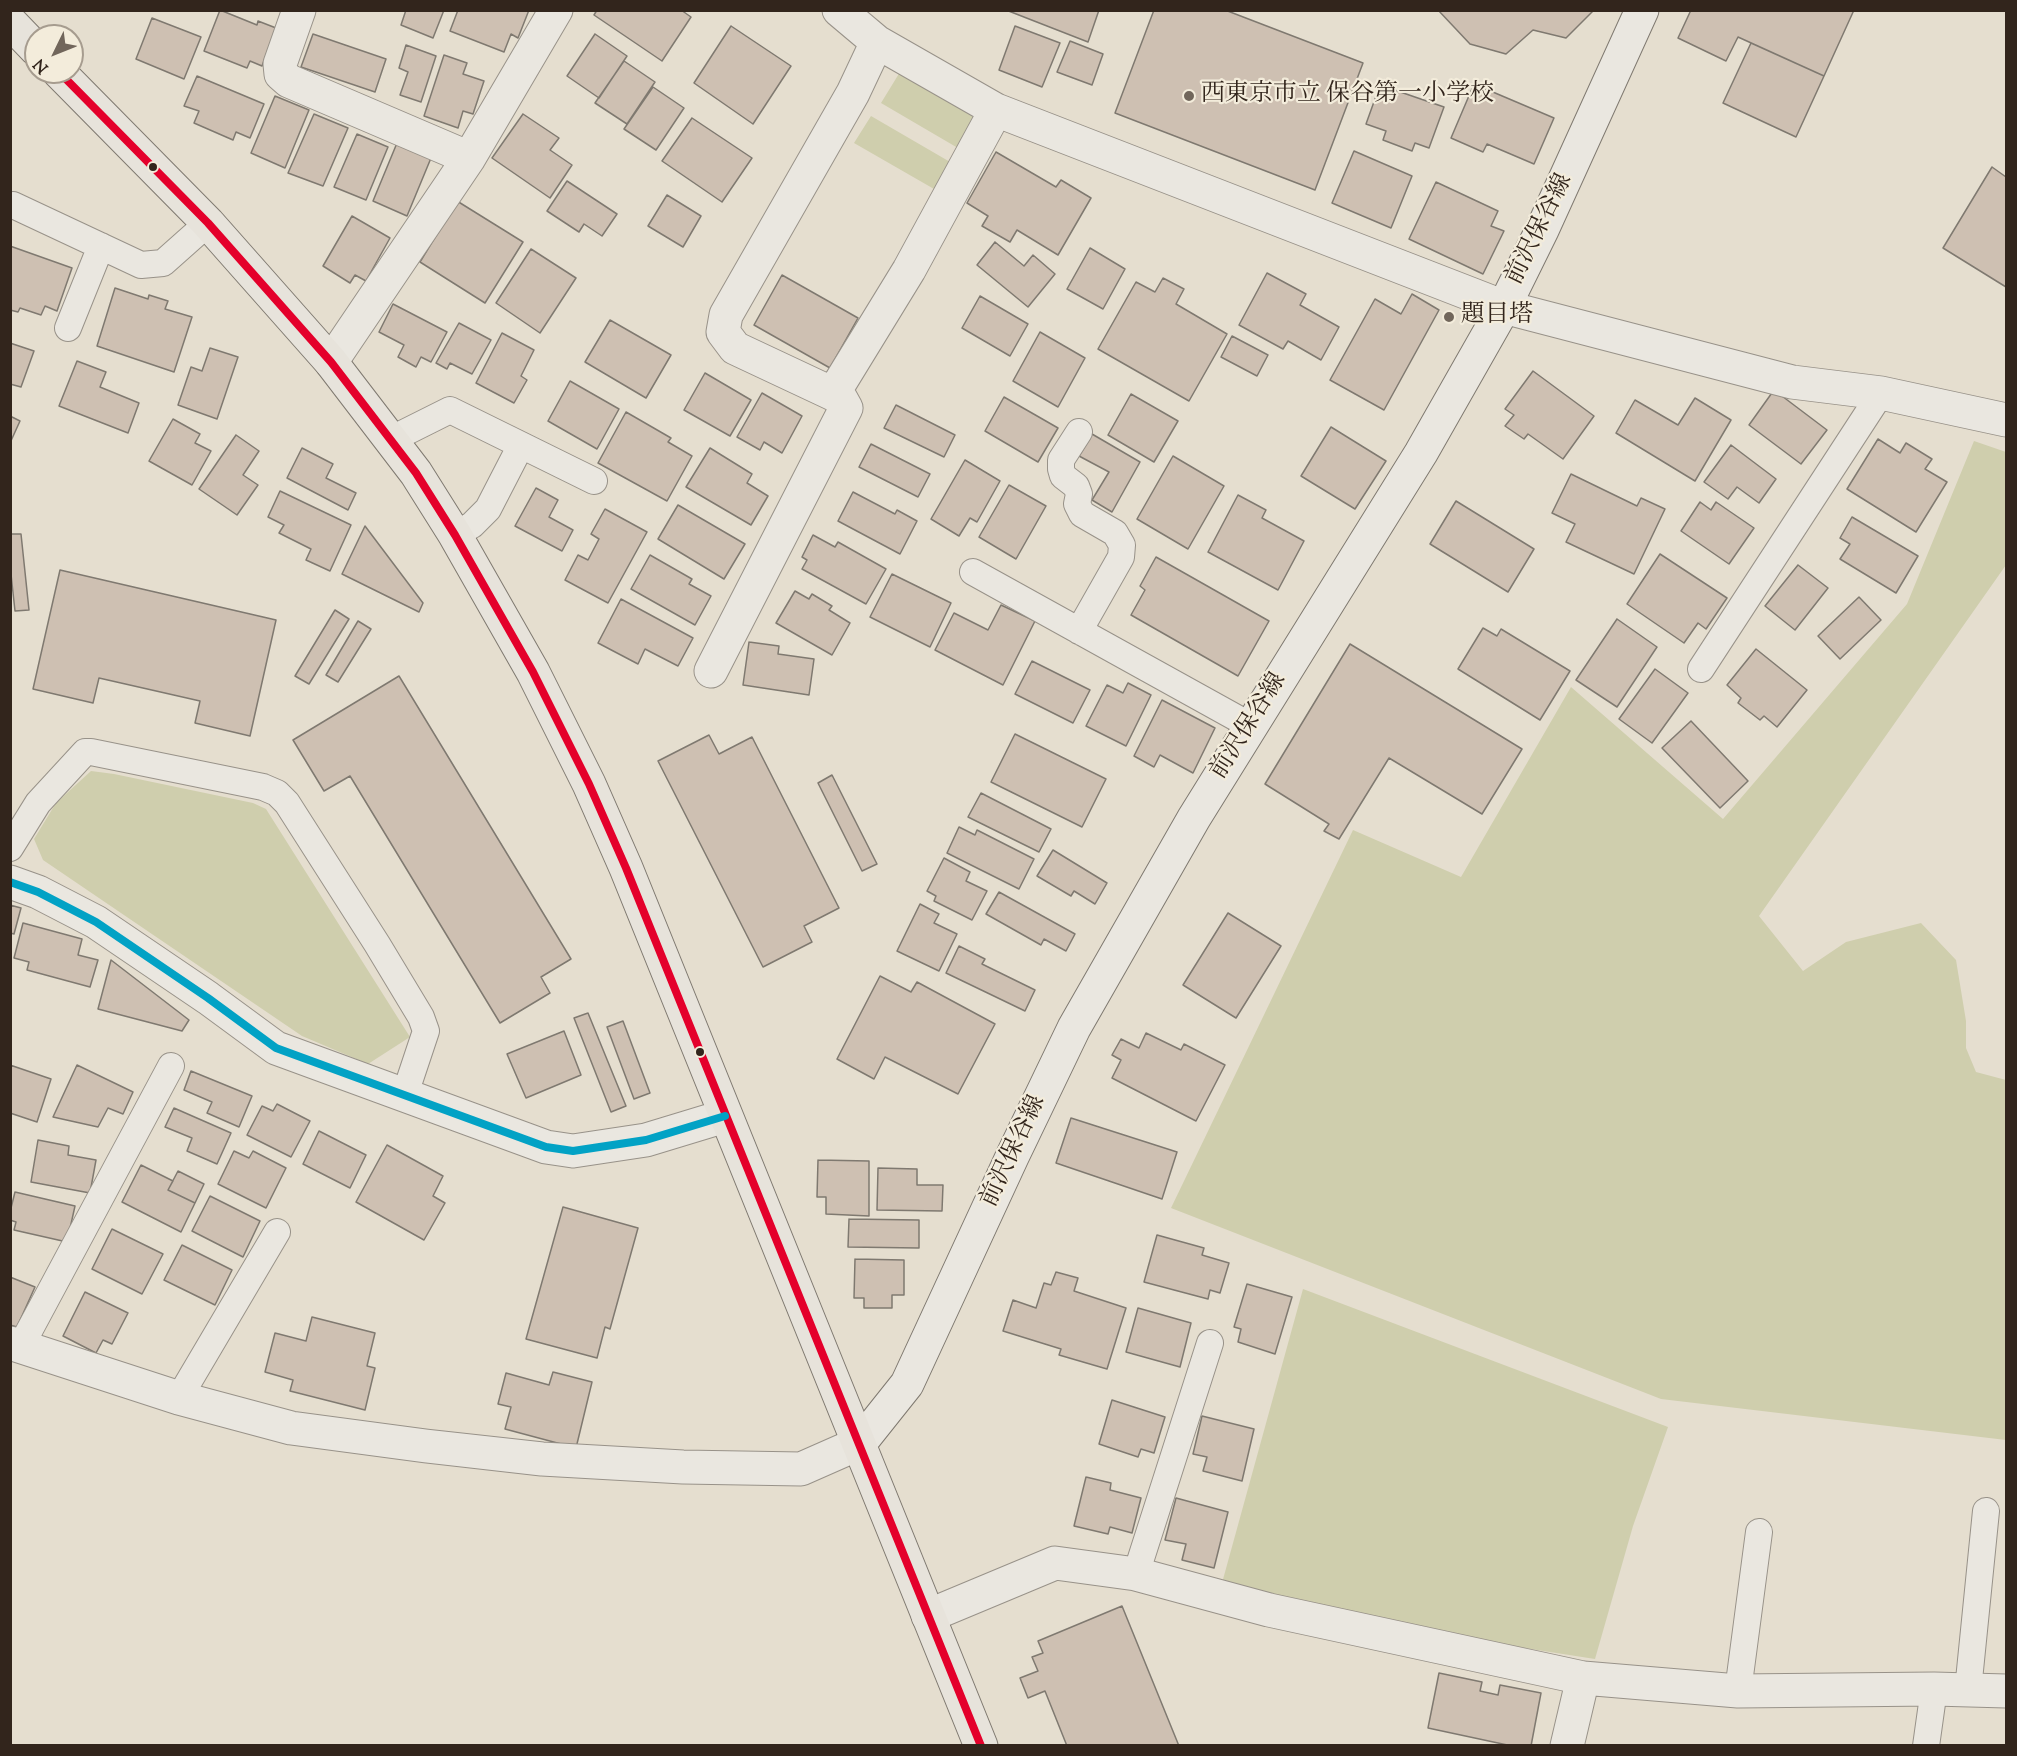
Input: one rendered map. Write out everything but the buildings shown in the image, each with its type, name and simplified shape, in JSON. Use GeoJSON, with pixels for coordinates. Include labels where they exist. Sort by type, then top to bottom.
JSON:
{"type":"FeatureCollection","features":[{"type":"Feature","properties":{"kind":"main road"},"geometry":{"type":"LineString","coordinates":[[10,22],[24,37]]}},
{"type":"Feature","properties":{"kind":"main road"},"geometry":{"type":"LineString","coordinates":[[70,84],[208,223],[332,362],[416,473],[455,535],[533,672],[589,784],[630,879],[981,1746]]}},
{"type":"Feature","properties":{"kind":"street"},"geometry":{"type":"LineString","coordinates":[[299,10],[280,64],[281,74],[289,81],[469,158]]}},
{"type":"Feature","properties":{"kind":"street"},"geometry":{"type":"LineString","coordinates":[[332,362],[469,158],[556,10]]}},
{"type":"Feature","properties":{"kind":"street"},"geometry":{"type":"LineString","coordinates":[[839,10],[877,42],[996,110],[1504,307],[1792,382],[1881,393],[2007,420]]}},
{"type":"Feature","properties":{"kind":"street","name":"前沢保谷線"},"geometry":{"type":"LineString","coordinates":[[860,1443],[907,1384],[1074,1028],[1194,818],[1421,453],[1504,307],[1542,230],[1642,10]]}},
{"type":"Feature","properties":{"kind":"street"},"geometry":{"type":"LineString","coordinates":[[711,671],[846,408],[841,399],[833,394],[735,348],[723,332],[726,315],[853,93],[877,42]]}},
{"type":"Feature","properties":{"kind":"street"},"geometry":{"type":"LineString","coordinates":[[833,394],[909,270],[996,110]]}},
{"type":"Feature","properties":{"kind":"street"},"geometry":{"type":"LineString","coordinates":[[10,882],[38,892],[96,922],[208,998],[276,1048],[546,1147],[566,1151],[646,1140],[725,1116]]}},
{"type":"Feature","properties":{"kind":"street"},"geometry":{"type":"LineString","coordinates":[[16,1344],[179,1398],[291,1428],[542,1459],[683,1467],[801,1469],[860,1443]]}},
{"type":"Feature","properties":{"kind":"street"},"geometry":{"type":"LineString","coordinates":[[928,1616],[1055,1563],[1136,1574],[1269,1610],[1583,1678],[1737,1691],[1934,1689],[2007,1691]]}},
{"type":"Feature","properties":{"kind":"street"},"geometry":{"type":"LineString","coordinates":[[1566,1746],[1583,1678]]}},
{"type":"Feature","properties":{"kind":"lane"},"geometry":{"type":"LineString","coordinates":[[13,205],[141,265],[163,263],[208,223]]}},
{"type":"Feature","properties":{"kind":"lane"},"geometry":{"type":"LineString","coordinates":[[68,328],[101,246]]}},
{"type":"Feature","properties":{"kind":"lane"},"geometry":{"type":"LineString","coordinates":[[1701,669],[1881,393]]}},
{"type":"Feature","properties":{"kind":"lane"},"geometry":{"type":"LineString","coordinates":[[392,439],[450,410],[594,482]]}},
{"type":"Feature","properties":{"kind":"lane"},"geometry":{"type":"LineString","coordinates":[[1079,432],[1061,460],[1060,469],[1063,476],[1076,486],[1079,494],[1077,504],[1082,514],[1115,533],[1122,545],[1121,556],[1079,631]]}},
{"type":"Feature","properties":{"kind":"lane"},"geometry":{"type":"LineString","coordinates":[[455,535],[472,525],[488,509],[520,445]]}},
{"type":"Feature","properties":{"kind":"lane"},"geometry":{"type":"LineString","coordinates":[[973,572],[1251,726]]}},
{"type":"Feature","properties":{"kind":"lane"},"geometry":{"type":"LineString","coordinates":[[10,848],[38,803],[85,752],[263,787],[277,792],[287,803],[378,944],[426,1031],[405,1094]]}},
{"type":"Feature","properties":{"kind":"lane"},"geometry":{"type":"LineString","coordinates":[[16,1344],[171,1066]]}},
{"type":"Feature","properties":{"kind":"lane"},"geometry":{"type":"LineString","coordinates":[[179,1398],[278,1232]]}},
{"type":"Feature","properties":{"kind":"lane"},"geometry":{"type":"LineString","coordinates":[[1136,1574],[1210,1343]]}},
{"type":"Feature","properties":{"kind":"lane"},"geometry":{"type":"LineString","coordinates":[[1968,1690],[1986,1511]]}},
{"type":"Feature","properties":{"kind":"lane"},"geometry":{"type":"LineString","coordinates":[[1737,1691],[1759,1532]]}},
{"type":"Feature","properties":{"kind":"lane"},"geometry":{"type":"LineString","coordinates":[[1926,1746],[1934,1689]]}},
{"type":"Feature","properties":{"kind":"green space"},"geometry":{"type":"Polygon","coordinates":[[[900,72],[981,119],[963,151],[881,103],[900,72]]]}},
{"type":"Feature","properties":{"kind":"green space"},"geometry":{"type":"Polygon","coordinates":[[[871,116],[957,166],[941,193],[854,143],[871,116]]]}},
{"type":"Feature","properties":{"kind":"green space"},"geometry":{"type":"Polygon","coordinates":[[[1974,441],[2006,452],[2006,565],[1759,916],[1803,971],[1846,942],[1921,923],[1956,960],[1966,1021],[1966,1048],[1976,1072],[2006,1080],[2006,1440],[1661,1399],[1171,1208],[1353,830],[1461,877],[1571,687],[1723,819],[1907,604],[1974,441]]]}},
{"type":"Feature","properties":{"kind":"green space"},"geometry":{"type":"Polygon","coordinates":[[[91,771],[253,803],[266,809],[410,1037],[368,1064],[302,1036],[43,860],[34,839],[56,803],[91,771]]]}},
{"type":"Feature","properties":{"kind":"green space"},"geometry":{"type":"Polygon","coordinates":[[[1303,1289],[1668,1427],[1633,1526],[1595,1659],[1428,1633],[1222,1583],[1303,1289]]]}},
{"type":"Feature","properties":{"kind":"transit line"},"geometry":{"type":"LineString","coordinates":[[71,84],[208,223],[331,362],[416,473],[455,535],[533,672],[589,784],[626,868],[981,1746]]}},
{"type":"Feature","properties":{"kind":"transit line"},"geometry":{"type":"LineString","coordinates":[[10,882],[38,892],[96,922],[208,998],[276,1048],[546,1147],[573,1151],[646,1140],[725,1116]]}},
{"type":"Feature","properties":{"kind":"place","name":"西東京市立 保谷第一小学校"},"geometry":{"type":"Point","coordinates":[1189,96]}},
{"type":"Feature","properties":{"kind":"place","name":"題目塔"},"geometry":{"type":"Point","coordinates":[1449,317]}}]}
